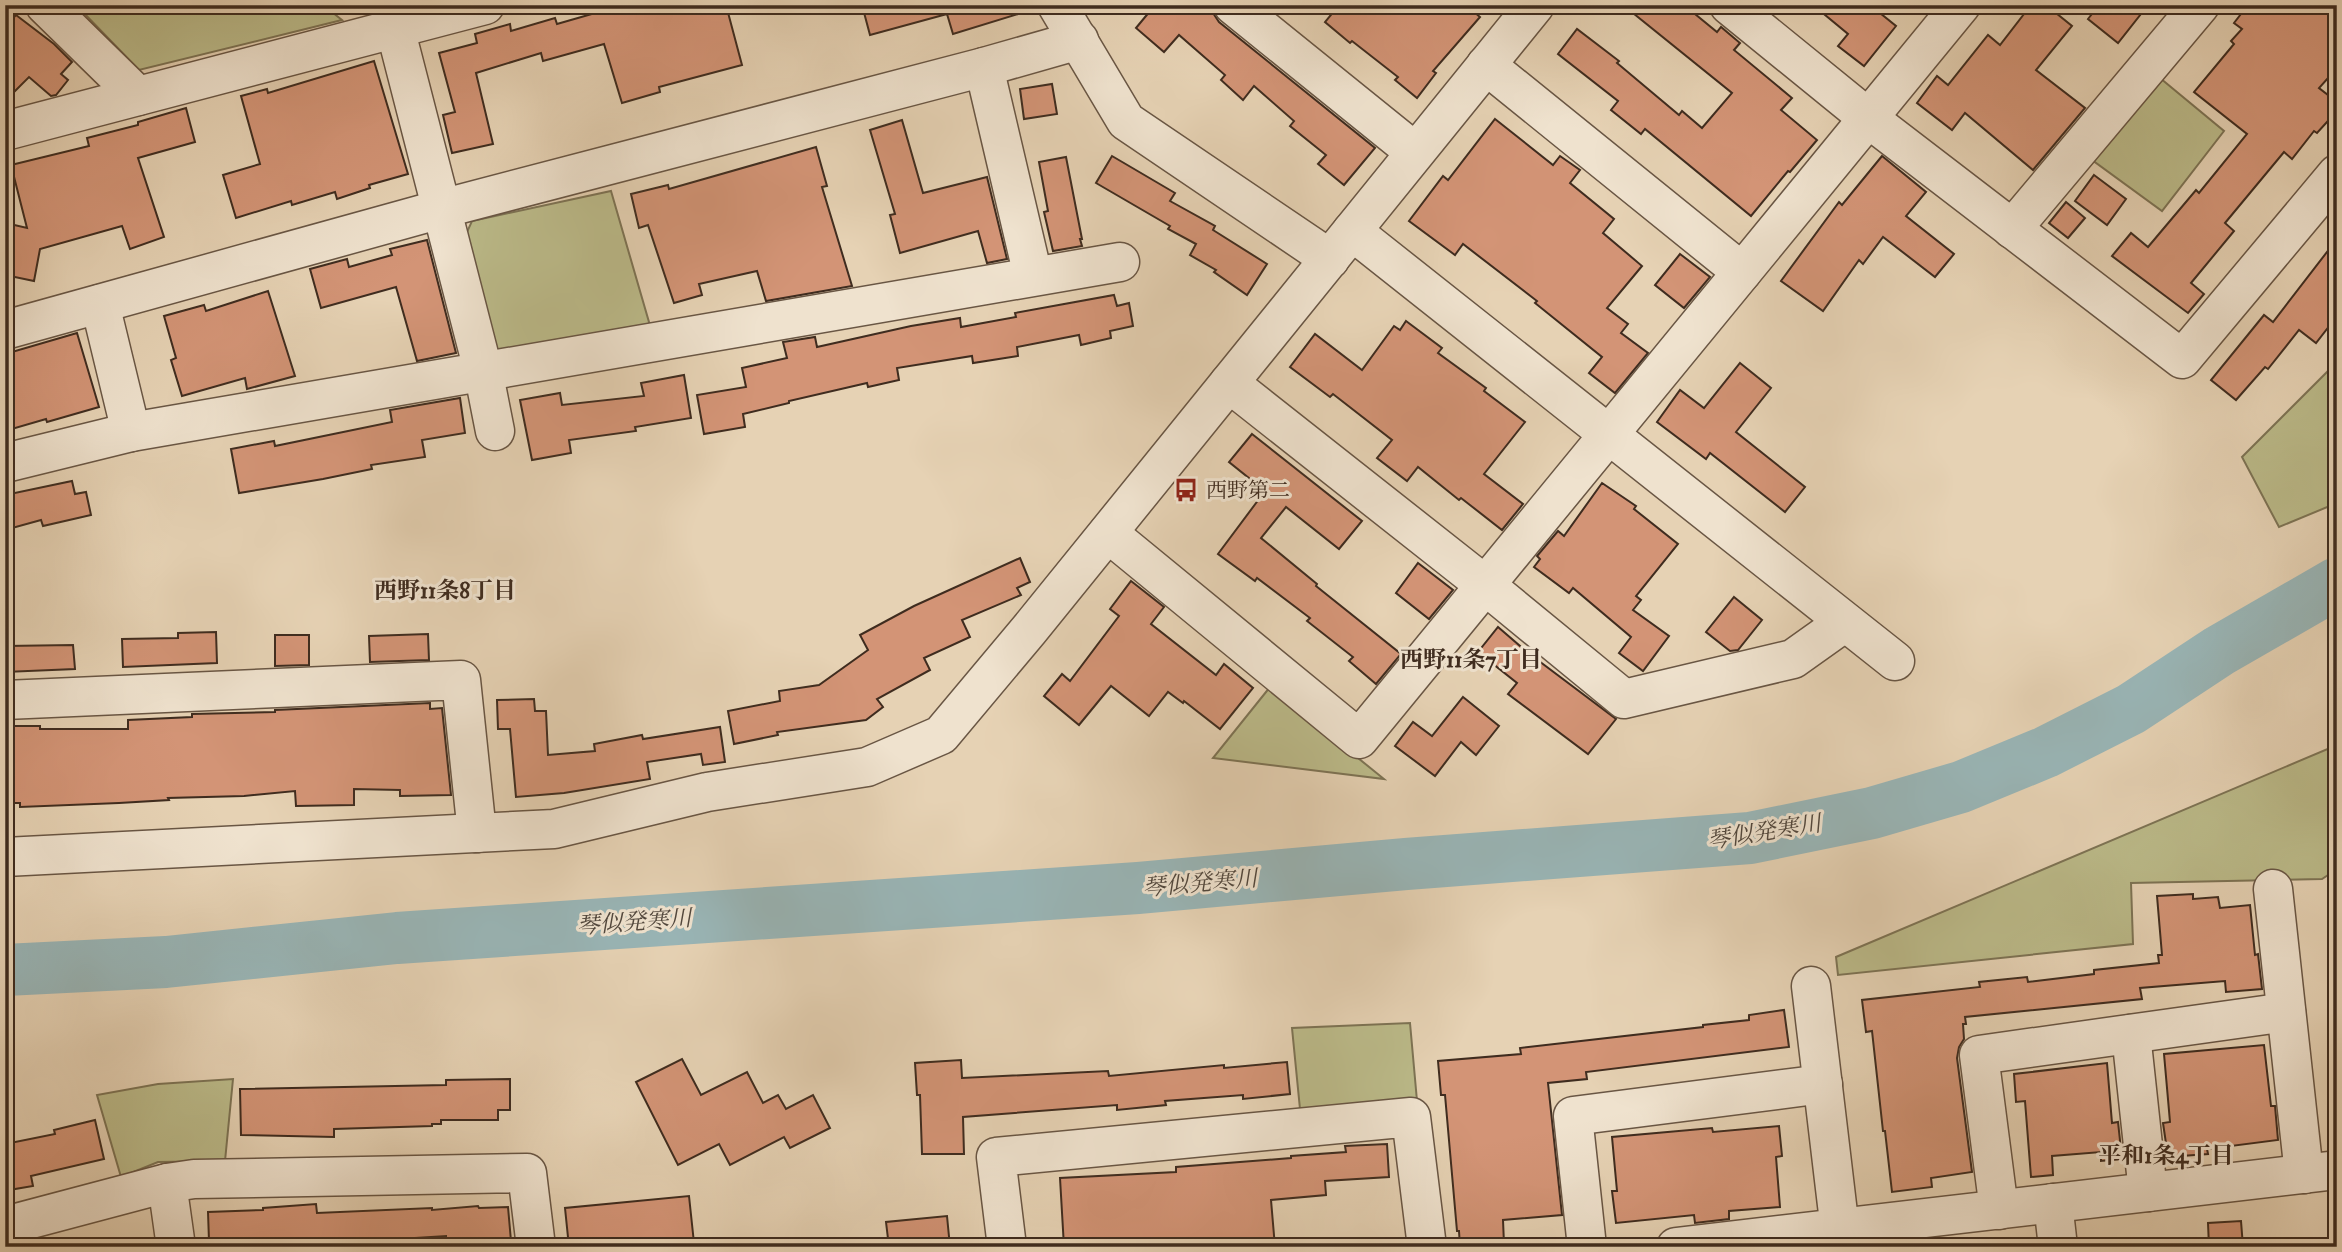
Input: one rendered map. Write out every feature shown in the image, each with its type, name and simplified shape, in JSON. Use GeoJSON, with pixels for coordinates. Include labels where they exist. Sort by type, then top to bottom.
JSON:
{"type":"FeatureCollection","features":[{"type":"Feature","properties":{"kind":"street"},"geometry":{"type":"LineString","coordinates":[[45,5],[138,96]]}},
{"type":"Feature","properties":{"kind":"street"},"geometry":{"type":"LineString","coordinates":[[5,131],[138,96],[398,17],[485,5]]}},
{"type":"Feature","properties":{"kind":"street"},"geometry":{"type":"LineString","coordinates":[[1057,5],[1126,121],[1341,245],[1608,435],[1895,662]]}},
{"type":"Feature","properties":{"kind":"street"},"geometry":{"type":"LineString","coordinates":[[1233,5],[1415,152]]}},
{"type":"Feature","properties":{"kind":"street"},"geometry":{"type":"LineString","coordinates":[[1729,5],[1868,118],[2182,359],[2337,174]]}},
{"type":"Feature","properties":{"kind":"street"},"geometry":{"type":"LineString","coordinates":[[1108,533],[1359,739],[1961,5]]}},
{"type":"Feature","properties":{"kind":"street"},"geometry":{"type":"LineString","coordinates":[[2012,229],[2200,5]]}},
{"type":"Feature","properties":{"kind":"street"},"geometry":{"type":"LineString","coordinates":[[5,857],[554,830],[707,792],[867,767],[942,735],[1486,65],[1516,12]]}},
{"type":"Feature","properties":{"kind":"street"},"geometry":{"type":"LineString","coordinates":[[398,17],[441,209],[483,370],[495,431]]}},
{"type":"Feature","properties":{"kind":"street"},"geometry":{"type":"LineString","coordinates":[[5,330],[441,209],[1079,40]]}},
{"type":"Feature","properties":{"kind":"street"},"geometry":{"type":"LineString","coordinates":[[1486,65],[1742,272]]}},
{"type":"Feature","properties":{"kind":"street"},"geometry":{"type":"LineString","coordinates":[[984,67],[1033,276]]}},
{"type":"Feature","properties":{"kind":"street"},"geometry":{"type":"LineString","coordinates":[[5,463],[131,432],[1120,262]]}},
{"type":"Feature","properties":{"kind":"street"},"geometry":{"type":"LineString","coordinates":[[100,304],[131,432]]}},
{"type":"Feature","properties":{"kind":"street"},"geometry":{"type":"LineString","coordinates":[[1229,383],[1485,585],[1624,699],[1793,659],[1845,622]]}},
{"type":"Feature","properties":{"kind":"street"},"geometry":{"type":"LineString","coordinates":[[5,700],[461,680],[477,833]]}},
{"type":"Feature","properties":{"kind":"street"},"geometry":{"type":"LineString","coordinates":[[1676,1247],[1840,1237],[1999,1210],[2320,1172],[2286,1012],[2273,889]]}},
{"type":"Feature","properties":{"kind":"street"},"geometry":{"type":"LineString","coordinates":[[1811,986],[1840,1237]]}},
{"type":"Feature","properties":{"kind":"street"},"geometry":{"type":"LineString","coordinates":[[1999,1210],[1979,1055],[2286,1012]]}},
{"type":"Feature","properties":{"kind":"street"},"geometry":{"type":"LineString","coordinates":[[2131,1034],[2148,1192]]}},
{"type":"Feature","properties":{"kind":"street"},"geometry":{"type":"LineString","coordinates":[[1587,1247],[1573,1116],[1823,1084]]}},
{"type":"Feature","properties":{"kind":"street"},"geometry":{"type":"LineString","coordinates":[[1007,1247],[996,1157],[1410,1117],[1427,1247]]}},
{"type":"Feature","properties":{"kind":"street"},"geometry":{"type":"LineString","coordinates":[[5,1226],[167,1183],[194,1179],[527,1173],[536,1247]]}},
{"type":"Feature","properties":{"kind":"street"},"geometry":{"type":"LineString","coordinates":[[167,1183],[176,1247]]}},
{"type":"Feature","properties":{"kind":"street"},"geometry":{"type":"LineString","coordinates":[[2053,1203],[2058,1247]]}},
{"type":"Feature","properties":{"kind":"shaded area"},"geometry":{"type":"Polygon","coordinates":[[[323,5],[342,20],[139,70],[78,7],[323,5]]]}},
{"type":"Feature","properties":{"kind":"shaded area"},"geometry":{"type":"Polygon","coordinates":[[[2160,78],[2224,131],[2162,211],[2088,157],[2160,78]]]}},
{"type":"Feature","properties":{"kind":"shaded area"},"geometry":{"type":"Polygon","coordinates":[[[611,191],[651,329],[496,350],[467,232],[472,221],[611,191]]]}},
{"type":"Feature","properties":{"kind":"shaded area"},"geometry":{"type":"Polygon","coordinates":[[[2337,362],[2337,503],[2279,527],[2242,457],[2337,362]]]}},
{"type":"Feature","properties":{"kind":"shaded area"},"geometry":{"type":"Polygon","coordinates":[[[1270,687],[1384,779],[1213,758],[1270,687]]]}},
{"type":"Feature","properties":{"kind":"shaded area"},"geometry":{"type":"Polygon","coordinates":[[[2337,745],[2337,869],[2322,879],[2131,883],[2133,944],[1838,975],[1836,957],[2337,745]]]}},
{"type":"Feature","properties":{"kind":"shaded area"},"geometry":{"type":"Polygon","coordinates":[[[1410,1023],[1417,1101],[1300,1109],[1292,1028],[1410,1023]]]}},
{"type":"Feature","properties":{"kind":"shaded area"},"geometry":{"type":"Polygon","coordinates":[[[233,1079],[225,1161],[158,1162],[121,1177],[97,1095],[158,1084],[233,1079]]]}},
{"type":"Feature","properties":{"kind":"building"},"geometry":{"type":"Polygon","coordinates":[[[623,5],[726,5],[742,65],[659,87],[660,92],[622,103],[604,44],[543,61],[541,53],[476,73],[493,144],[452,153],[443,115],[455,112],[439,53],[477,43],[475,34],[510,24],[511,31],[555,18],[557,24],[623,5]]]}},
{"type":"Feature","properties":{"kind":"building"},"geometry":{"type":"Polygon","coordinates":[[[862,5],[1027,5],[1028,11],[953,34],[947,14],[870,35],[862,5]]]}},
{"type":"Feature","properties":{"kind":"building"},"geometry":{"type":"Polygon","coordinates":[[[1155,5],[1212,5],[1213,13],[1219,22],[1375,148],[1344,185],[1318,164],[1326,155],[1290,126],[1294,121],[1254,86],[1243,100],[1221,80],[1225,75],[1179,35],[1164,52],[1136,28],[1155,5]]]}},
{"type":"Feature","properties":{"kind":"building"},"geometry":{"type":"Polygon","coordinates":[[[1339,5],[1466,5],[1480,17],[1433,71],[1436,73],[1417,98],[1395,80],[1398,77],[1325,22],[1339,5]]]}},
{"type":"Feature","properties":{"kind":"building"},"geometry":{"type":"Polygon","coordinates":[[[1623,5],[1684,5],[1717,32],[1721,27],[1740,43],[1734,50],[1792,98],[1781,110],[1817,140],[1751,216],[1645,129],[1641,134],[1611,110],[1618,101],[1558,54],[1577,29],[1619,61],[1617,63],[1679,115],[1682,111],[1702,128],[1732,93],[1623,5]]]}},
{"type":"Feature","properties":{"kind":"building"},"geometry":{"type":"Polygon","coordinates":[[[1813,5],[1870,5],[1896,26],[1864,66],[1838,46],[1848,34],[1813,5]]]}},
{"type":"Feature","properties":{"kind":"building"},"geometry":{"type":"Polygon","coordinates":[[[2031,5],[2046,5],[2072,26],[2036,70],[2085,108],[2033,170],[1965,113],[1952,130],[1917,103],[1937,76],[1948,85],[1988,35],[2000,45],[2031,5]]]}},
{"type":"Feature","properties":{"kind":"building"},"geometry":{"type":"Polygon","coordinates":[[[2099,5],[2148,5],[2118,43],[2088,19],[2099,5]]]}},
{"type":"Feature","properties":{"kind":"building"},"geometry":{"type":"Polygon","coordinates":[[[2248,5],[2337,5],[2337,68],[2319,88],[2337,102],[2337,111],[2317,133],[2314,131],[2292,159],[2284,152],[2225,223],[2234,231],[2191,283],[2204,294],[2188,313],[2112,256],[2131,233],[2148,247],[2196,190],[2199,193],[2247,134],[2194,92],[2234,44],[2231,41],[2242,29],[2234,23],[2248,5]]]}},
{"type":"Feature","properties":{"kind":"building"},"geometry":{"type":"Polygon","coordinates":[[[16,15],[54,44],[72,62],[61,74],[68,80],[56,95],[51,96],[29,77],[5,101],[5,27],[16,15]]]}},
{"type":"Feature","properties":{"kind":"building"},"geometry":{"type":"Polygon","coordinates":[[[374,61],[408,174],[369,185],[370,188],[337,199],[335,192],[292,205],[291,201],[236,218],[223,175],[260,164],[241,96],[267,89],[268,93],[374,61]]]}},
{"type":"Feature","properties":{"kind":"building"},"geometry":{"type":"Polygon","coordinates":[[[1052,84],[1057,114],[1024,119],[1020,89],[1052,84]]]}},
{"type":"Feature","properties":{"kind":"building"},"geometry":{"type":"Polygon","coordinates":[[[186,108],[195,142],[138,158],[164,237],[130,249],[122,226],[40,249],[34,281],[5,275],[5,248],[10,224],[27,228],[11,165],[89,146],[87,138],[138,125],[138,122],[186,108]]]}},
{"type":"Feature","properties":{"kind":"building"},"geometry":{"type":"Polygon","coordinates":[[[1495,119],[1553,165],[1560,156],[1580,170],[1570,183],[1614,219],[1603,233],[1642,266],[1607,308],[1628,324],[1621,333],[1648,353],[1615,393],[1589,373],[1602,357],[1535,303],[1537,301],[1463,244],[1455,255],[1409,221],[1443,176],[1448,180],[1495,119]]]}},
{"type":"Feature","properties":{"kind":"building"},"geometry":{"type":"Polygon","coordinates":[[[902,120],[923,193],[987,177],[1007,259],[987,263],[978,231],[900,253],[890,215],[895,214],[870,130],[902,120]]]}},
{"type":"Feature","properties":{"kind":"building"},"geometry":{"type":"Polygon","coordinates":[[[816,147],[827,186],[822,187],[852,286],[766,301],[757,271],[699,284],[702,295],[674,303],[648,225],[639,228],[631,194],[668,185],[669,189],[816,147]]]}},
{"type":"Feature","properties":{"kind":"building"},"geometry":{"type":"Polygon","coordinates":[[[1112,156],[1175,193],[1170,201],[1215,226],[1213,230],[1267,264],[1247,295],[1214,272],[1216,270],[1190,255],[1196,244],[1096,183],[1112,156]]]}},
{"type":"Feature","properties":{"kind":"building"},"geometry":{"type":"Polygon","coordinates":[[[1882,156],[1926,192],[1906,216],[1954,254],[1935,277],[1883,237],[1863,264],[1859,260],[1823,311],[1781,281],[1839,202],[1842,205],[1882,156]]]}},
{"type":"Feature","properties":{"kind":"building"},"geometry":{"type":"Polygon","coordinates":[[[1066,157],[1082,246],[1053,251],[1044,212],[1048,211],[1039,162],[1066,157]]]}},
{"type":"Feature","properties":{"kind":"building"},"geometry":{"type":"Polygon","coordinates":[[[2094,175],[2126,199],[2107,225],[2075,201],[2094,175]]]}},
{"type":"Feature","properties":{"kind":"building"},"geometry":{"type":"Polygon","coordinates":[[[2066,202],[2085,218],[2068,238],[2049,223],[2066,202]]]}},
{"type":"Feature","properties":{"kind":"building"},"geometry":{"type":"Polygon","coordinates":[[[2337,239],[2337,316],[2316,343],[2299,330],[2268,369],[2265,367],[2236,400],[2211,380],[2264,315],[2273,322],[2337,239]]]}},
{"type":"Feature","properties":{"kind":"building"},"geometry":{"type":"Polygon","coordinates":[[[427,240],[456,353],[417,361],[396,287],[321,308],[310,269],[347,259],[349,267],[392,255],[390,249],[427,240]]]}},
{"type":"Feature","properties":{"kind":"building"},"geometry":{"type":"Polygon","coordinates":[[[1680,254],[1710,277],[1684,308],[1655,285],[1680,254]]]}},
{"type":"Feature","properties":{"kind":"building"},"geometry":{"type":"Polygon","coordinates":[[[268,291],[295,376],[247,389],[245,378],[182,396],[171,360],[176,358],[164,316],[204,305],[206,311],[268,291]]]}},
{"type":"Feature","properties":{"kind":"building"},"geometry":{"type":"Polygon","coordinates":[[[1114,295],[1117,306],[1129,303],[1133,326],[1110,331],[1111,338],[1081,345],[1079,335],[1017,347],[1018,356],[973,363],[972,356],[897,368],[899,380],[868,387],[867,383],[789,401],[743,414],[745,427],[704,434],[697,395],[746,387],[742,368],[787,358],[783,342],[815,337],[817,347],[960,318],[961,327],[1016,317],[1015,313],[1114,295]]]}},
{"type":"Feature","properties":{"kind":"building"},"geometry":{"type":"Polygon","coordinates":[[[1406,321],[1442,348],[1438,353],[1486,388],[1484,391],[1525,422],[1484,474],[1523,504],[1502,530],[1418,467],[1407,481],[1377,458],[1392,440],[1333,394],[1330,397],[1290,367],[1315,334],[1362,370],[1394,326],[1400,330],[1406,321]]]}},
{"type":"Feature","properties":{"kind":"building"},"geometry":{"type":"Polygon","coordinates":[[[77,333],[99,407],[5,431],[5,354],[77,333]]]}},
{"type":"Feature","properties":{"kind":"building"},"geometry":{"type":"Polygon","coordinates":[[[1740,363],[1771,388],[1736,432],[1805,487],[1785,512],[1710,453],[1706,459],[1657,422],[1680,390],[1704,408],[1740,363]]]}},
{"type":"Feature","properties":{"kind":"building"},"geometry":{"type":"Polygon","coordinates":[[[684,375],[691,418],[635,427],[636,431],[569,440],[571,453],[532,460],[520,400],[560,393],[562,405],[644,396],[641,383],[684,375]]]}},
{"type":"Feature","properties":{"kind":"building"},"geometry":{"type":"Polygon","coordinates":[[[460,398],[465,433],[422,440],[425,457],[371,465],[372,469],[239,493],[231,449],[274,441],[275,446],[392,422],[390,410],[460,398]]]}},
{"type":"Feature","properties":{"kind":"building"},"geometry":{"type":"Polygon","coordinates":[[[1252,434],[1362,521],[1339,549],[1286,507],[1261,538],[1401,654],[1376,684],[1349,661],[1353,657],[1307,621],[1310,618],[1257,578],[1255,581],[1218,554],[1265,491],[1229,462],[1252,434]]]}},
{"type":"Feature","properties":{"kind":"building"},"geometry":{"type":"Polygon","coordinates":[[[72,481],[75,494],[86,492],[91,515],[43,526],[41,520],[5,530],[5,495],[72,481]]]}},
{"type":"Feature","properties":{"kind":"building"},"geometry":{"type":"Polygon","coordinates":[[[1602,483],[1636,506],[1634,509],[1678,544],[1636,596],[1641,600],[1633,610],[1669,636],[1643,671],[1619,653],[1631,637],[1573,588],[1569,593],[1534,567],[1540,559],[1537,556],[1558,531],[1564,536],[1602,483]]]}},
{"type":"Feature","properties":{"kind":"building"},"geometry":{"type":"Polygon","coordinates":[[[1020,558],[1030,582],[1017,588],[1021,595],[962,620],[970,637],[924,658],[930,670],[877,699],[883,707],[866,720],[777,732],[778,735],[734,744],[728,711],[780,701],[779,691],[819,685],[868,650],[860,635],[914,606],[1020,558]]]}},
{"type":"Feature","properties":{"kind":"building"},"geometry":{"type":"Polygon","coordinates":[[[1418,563],[1453,590],[1429,619],[1396,593],[1418,563]]]}},
{"type":"Feature","properties":{"kind":"building"},"geometry":{"type":"Polygon","coordinates":[[[1131,581],[1164,607],[1151,624],[1216,675],[1224,664],[1253,688],[1220,729],[1168,692],[1149,716],[1111,686],[1079,725],[1044,696],[1062,674],[1070,681],[1119,616],[1110,609],[1131,581]]]}},
{"type":"Feature","properties":{"kind":"building"},"geometry":{"type":"Polygon","coordinates":[[[1734,597],[1762,620],[1738,650],[1730,651],[1706,632],[1734,597]]]}},
{"type":"Feature","properties":{"kind":"building"},"geometry":{"type":"Polygon","coordinates":[[[1498,627],[1616,719],[1588,754],[1508,694],[1517,683],[1478,652],[1498,627]]]}},
{"type":"Feature","properties":{"kind":"building"},"geometry":{"type":"Polygon","coordinates":[[[216,632],[217,663],[123,667],[122,639],[178,638],[178,633],[216,632]]]}},
{"type":"Feature","properties":{"kind":"building"},"geometry":{"type":"Polygon","coordinates":[[[428,634],[429,660],[370,662],[369,636],[428,634]]]}},
{"type":"Feature","properties":{"kind":"building"},"geometry":{"type":"Polygon","coordinates":[[[275,635],[309,635],[309,665],[275,666],[275,635]]]}},
{"type":"Feature","properties":{"kind":"building"},"geometry":{"type":"Polygon","coordinates":[[[73,645],[75,669],[5,672],[5,646],[73,645]]]}},
{"type":"Feature","properties":{"kind":"building"},"geometry":{"type":"Polygon","coordinates":[[[1463,697],[1499,726],[1476,755],[1461,742],[1435,776],[1395,746],[1413,722],[1432,736],[1463,697]]]}},
{"type":"Feature","properties":{"kind":"building"},"geometry":{"type":"Polygon","coordinates":[[[534,699],[535,711],[546,711],[548,755],[595,751],[594,744],[642,735],[643,739],[720,727],[725,762],[703,765],[701,754],[647,762],[650,779],[564,793],[516,797],[510,729],[498,729],[497,700],[534,699]]]}},
{"type":"Feature","properties":{"kind":"building"},"geometry":{"type":"Polygon","coordinates":[[[430,703],[430,709],[442,708],[451,795],[400,796],[400,790],[354,789],[354,805],[296,806],[295,791],[119,803],[20,807],[20,803],[5,803],[5,726],[40,726],[40,729],[128,729],[128,720],[192,717],[192,714],[430,703]]]}},
{"type":"Feature","properties":{"kind":"building"},"geometry":{"type":"Polygon","coordinates":[[[2193,894],[2193,899],[2218,897],[2220,908],[2250,905],[2255,955],[2258,954],[2262,989],[2226,992],[2225,981],[2140,988],[2142,999],[1965,1017],[1964,1039],[1957,1058],[1972,1172],[1931,1178],[1932,1187],[1892,1192],[1872,1031],[1866,1032],[1862,1000],[1980,987],[1979,982],[2027,977],[2028,982],[2094,974],[2094,970],[2159,963],[2158,955],[2162,955],[2157,896],[2193,894]]]}},
{"type":"Feature","properties":{"kind":"building"},"geometry":{"type":"Polygon","coordinates":[[[1784,1010],[1789,1047],[1586,1072],[1587,1079],[1548,1083],[1562,1215],[1503,1220],[1504,1244],[1460,1247],[1445,1095],[1441,1095],[1438,1061],[1521,1054],[1520,1048],[1703,1027],[1749,1020],[1749,1015],[1784,1010]]]}},
{"type":"Feature","properties":{"kind":"building"},"geometry":{"type":"Polygon","coordinates":[[[2264,1045],[2278,1140],[2207,1149],[2208,1154],[2168,1157],[2163,1123],[2170,1122],[2164,1054],[2264,1045]]]}},
{"type":"Feature","properties":{"kind":"building"},"geometry":{"type":"Polygon","coordinates":[[[682,1059],[701,1095],[747,1072],[763,1103],[778,1095],[786,1109],[813,1095],[830,1128],[790,1148],[784,1137],[730,1165],[719,1144],[678,1165],[636,1082],[682,1059]]]}},
{"type":"Feature","properties":{"kind":"building"},"geometry":{"type":"Polygon","coordinates":[[[961,1060],[962,1078],[1108,1071],[1109,1076],[1287,1062],[1290,1094],[1243,1099],[1243,1095],[1165,1101],[1166,1105],[1117,1110],[1117,1105],[963,1117],[964,1154],[922,1154],[920,1095],[917,1095],[915,1063],[961,1060]]]}},
{"type":"Feature","properties":{"kind":"building"},"geometry":{"type":"Polygon","coordinates":[[[2107,1063],[2112,1123],[2118,1122],[2122,1159],[2101,1161],[2101,1152],[2052,1156],[2053,1175],[2031,1177],[2025,1101],[2016,1102],[2014,1074],[2107,1063]]]}},
{"type":"Feature","properties":{"kind":"building"},"geometry":{"type":"Polygon","coordinates":[[[510,1079],[510,1110],[498,1110],[498,1120],[441,1120],[441,1124],[432,1126],[334,1129],[334,1137],[241,1135],[240,1089],[446,1085],[446,1080],[510,1079]]]}},
{"type":"Feature","properties":{"kind":"building"},"geometry":{"type":"Polygon","coordinates":[[[95,1120],[104,1159],[31,1176],[33,1186],[9,1190],[5,1172],[5,1144],[55,1134],[54,1130],[95,1120]]]}},
{"type":"Feature","properties":{"kind":"building"},"geometry":{"type":"Polygon","coordinates":[[[1779,1126],[1782,1156],[1776,1157],[1780,1207],[1729,1211],[1729,1219],[1695,1223],[1694,1215],[1616,1223],[1612,1191],[1617,1191],[1612,1137],[1712,1128],[1713,1132],[1779,1126]]]}},
{"type":"Feature","properties":{"kind":"building"},"geometry":{"type":"Polygon","coordinates":[[[1387,1144],[1389,1177],[1325,1181],[1326,1195],[1271,1200],[1275,1247],[1064,1247],[1060,1178],[1176,1172],[1176,1167],[1291,1158],[1346,1152],[1345,1146],[1387,1144]]]}},
{"type":"Feature","properties":{"kind":"building"},"geometry":{"type":"Polygon","coordinates":[[[689,1196],[694,1243],[654,1247],[569,1247],[565,1208],[689,1196]]]}},
{"type":"Feature","properties":{"kind":"building"},"geometry":{"type":"Polygon","coordinates":[[[316,1204],[317,1213],[508,1207],[511,1241],[446,1244],[446,1236],[271,1247],[215,1247],[215,1241],[209,1241],[208,1212],[316,1204]]]}},
{"type":"Feature","properties":{"kind":"building"},"geometry":{"type":"Polygon","coordinates":[[[947,1216],[950,1247],[889,1247],[886,1222],[947,1216]]]}},
{"type":"Feature","properties":{"kind":"building"},"geometry":{"type":"Polygon","coordinates":[[[2241,1221],[2243,1247],[2209,1247],[2208,1223],[2241,1221]]]}},
{"type":"Feature","properties":{"kind":"waterway","name":"琴似発寒川"},"geometry":{"type":"LineString","coordinates":[[5,970],[166,962],[397,938],[1138,888],[1750,838],[1872,813],[1961,787],[2046,752],[2131,709],[2219,651],[2337,583]]}},
{"type":"Feature","properties":{"kind":"place","name":"西野第二"},"geometry":{"type":"Point","coordinates":[1186,490]}},
{"type":"Feature","properties":{"kind":"district","name":"西野11条8丁目"},"geometry":{"type":"Point","coordinates":[445,590]}},
{"type":"Feature","properties":{"kind":"district","name":"西野11条7丁目"},"geometry":{"type":"Point","coordinates":[1471,659]}},
{"type":"Feature","properties":{"kind":"district","name":"平和1条4丁目"},"geometry":{"type":"Point","coordinates":[2166,1155]}}]}
